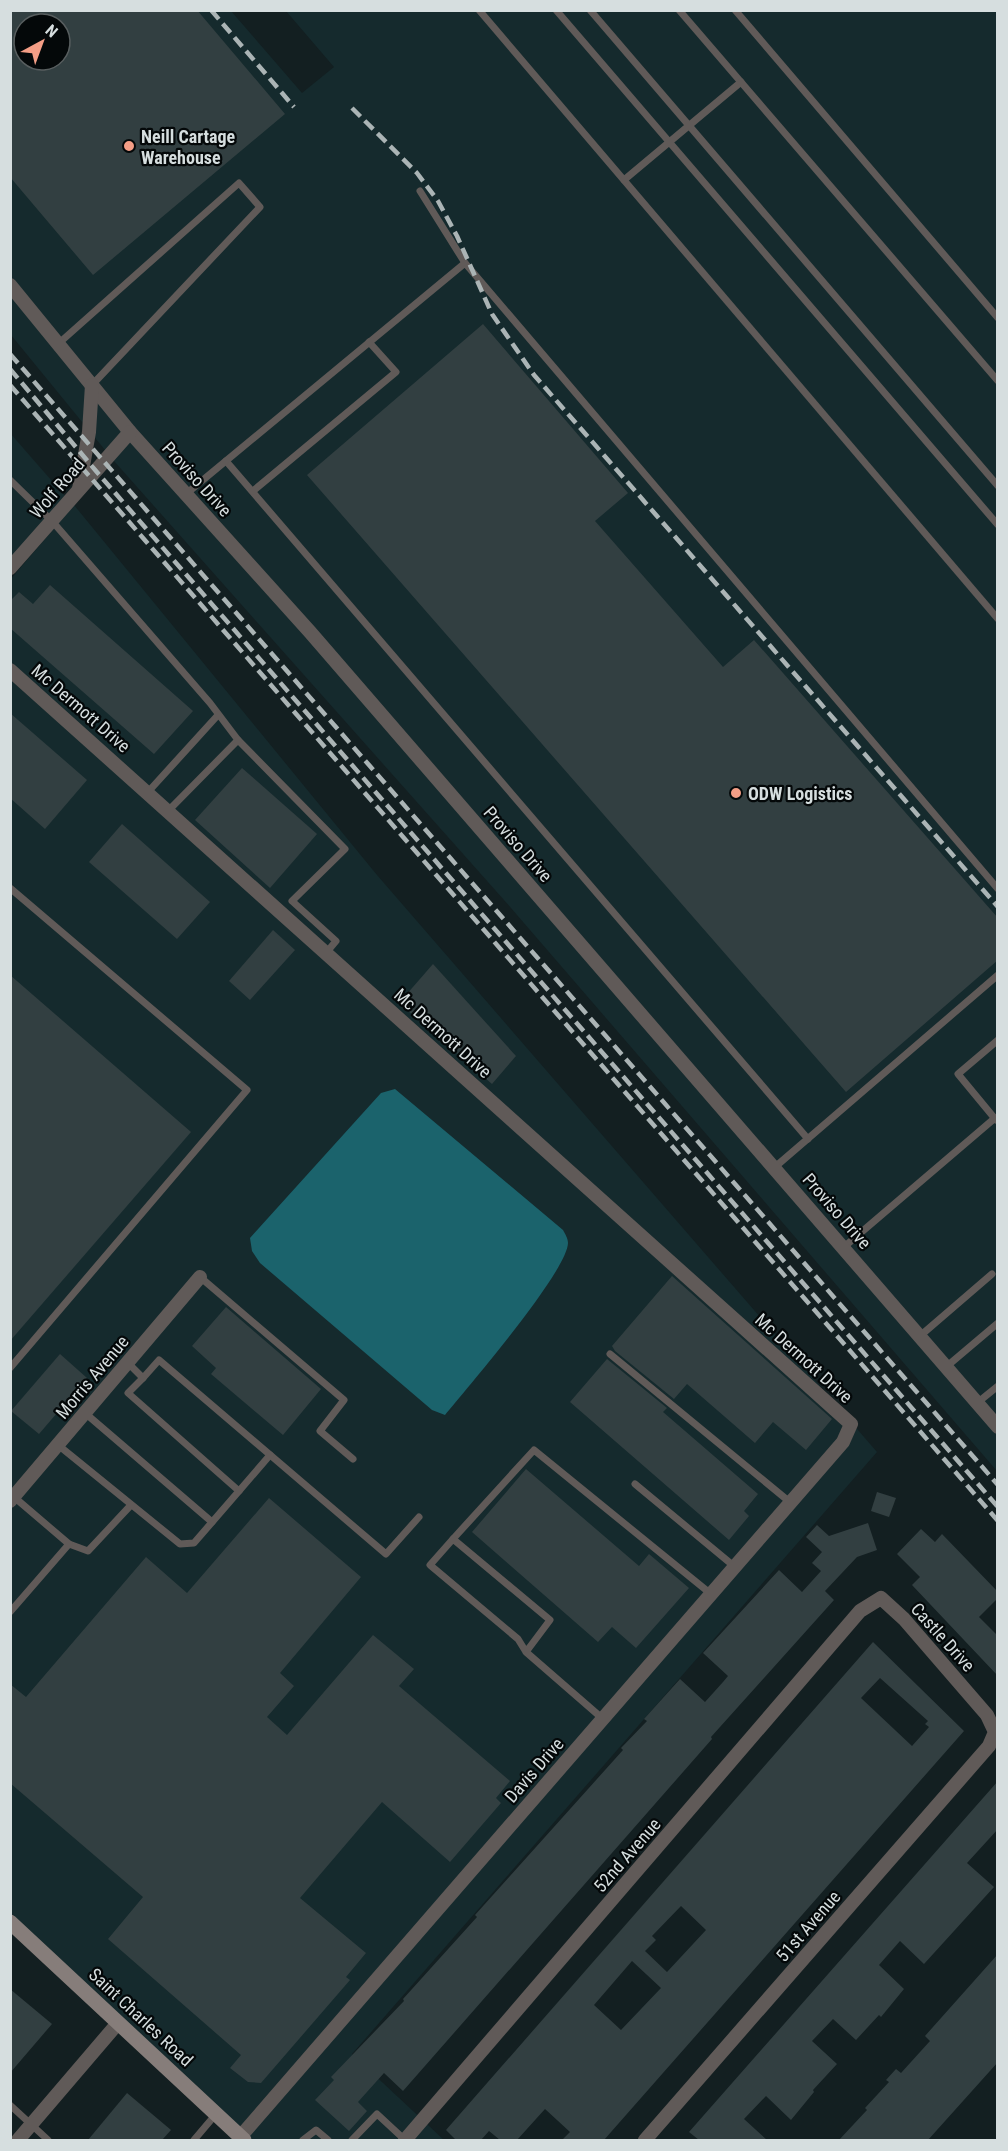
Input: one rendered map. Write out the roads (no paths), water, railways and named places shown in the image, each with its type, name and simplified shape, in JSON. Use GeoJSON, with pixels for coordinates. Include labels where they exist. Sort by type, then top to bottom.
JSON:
{"type":"FeatureCollection","features":[{"type":"Feature","properties":{"kind":"main road","name":"Saint Charles Road"},"geometry":{"type":"LineString","coordinates":[[10,1922],[242,2139]]}},
{"type":"Feature","properties":{"kind":"street","name":"Proviso Drive"},"geometry":{"type":"LineString","coordinates":[[10,285],[130,432],[310,632],[998,1427]]}},
{"type":"Feature","properties":{"kind":"street"},"geometry":{"type":"LineString","coordinates":[[78,491],[89,432],[92,385]]}},
{"type":"Feature","properties":{"kind":"street","name":"Wolf Road"},"geometry":{"type":"LineString","coordinates":[[10,568],[130,432]]}},
{"type":"Feature","properties":{"kind":"street","name":"Mc Dermott Drive"},"geometry":{"type":"LineString","coordinates":[[10,670],[169,810],[850,1424]]}},
{"type":"Feature","properties":{"kind":"street","name":"Morris Avenue"},"geometry":{"type":"LineString","coordinates":[[12,1499],[200,1277]]}},
{"type":"Feature","properties":{"kind":"street","name":"Davis Drive"},"geometry":{"type":"LineString","coordinates":[[242,2139],[843,1442],[850,1424]]}},
{"type":"Feature","properties":{"kind":"street","name":"Castle Drive"},"geometry":{"type":"LineString","coordinates":[[880,1598],[904,1619],[987,1715],[995,1732]]}},
{"type":"Feature","properties":{"kind":"street","name":"52nd Avenue"},"geometry":{"type":"LineString","coordinates":[[405,2140],[860,1611],[880,1598]]}},
{"type":"Feature","properties":{"kind":"street","name":"51st Avenue"},"geometry":{"type":"LineString","coordinates":[[645,2140],[989,1746],[995,1732]]}},
{"type":"Feature","properties":{"kind":"street"},"geometry":{"type":"LineString","coordinates":[[18,2140],[118,2023]]}},
{"type":"Feature","properties":{"kind":"lane"},"geometry":{"type":"LineString","coordinates":[[479,10],[998,619]]}},
{"type":"Feature","properties":{"kind":"lane"},"geometry":{"type":"LineString","coordinates":[[556,10],[998,525]]}},
{"type":"Feature","properties":{"kind":"lane"},"geometry":{"type":"LineString","coordinates":[[590,10],[998,486]]}},
{"type":"Feature","properties":{"kind":"lane"},"geometry":{"type":"LineString","coordinates":[[679,10],[998,381]]}},
{"type":"Feature","properties":{"kind":"lane"},"geometry":{"type":"LineString","coordinates":[[735,10],[998,318]]}},
{"type":"Feature","properties":{"kind":"lane"},"geometry":{"type":"LineString","coordinates":[[624,180],[741,82]]}},
{"type":"Feature","properties":{"kind":"lane"},"geometry":{"type":"LineString","coordinates":[[58,344],[239,183],[260,207],[92,385]]}},
{"type":"Feature","properties":{"kind":"lane"},"geometry":{"type":"LineString","coordinates":[[420,191],[465,263],[998,889]]}},
{"type":"Feature","properties":{"kind":"lane"},"geometry":{"type":"LineString","coordinates":[[186,494],[465,263]]}},
{"type":"Feature","properties":{"kind":"lane"},"geometry":{"type":"LineString","coordinates":[[253,492],[396,372],[369,342]]}},
{"type":"Feature","properties":{"kind":"lane"},"geometry":{"type":"LineString","coordinates":[[226,460],[808,1139]]}},
{"type":"Feature","properties":{"kind":"lane"},"geometry":{"type":"LineString","coordinates":[[10,480],[52,521],[238,740],[345,849],[292,901],[336,941],[326,953]]}},
{"type":"Feature","properties":{"kind":"lane"},"geometry":{"type":"LineString","coordinates":[[148,792],[219,715]]}},
{"type":"Feature","properties":{"kind":"lane"},"geometry":{"type":"LineString","coordinates":[[169,810],[238,740]]}},
{"type":"Feature","properties":{"kind":"lane"},"geometry":{"type":"LineString","coordinates":[[10,888],[247,1090],[10,1368]]}},
{"type":"Feature","properties":{"kind":"lane"},"geometry":{"type":"LineString","coordinates":[[775,1167],[998,975]]}},
{"type":"Feature","properties":{"kind":"lane"},"geometry":{"type":"LineString","coordinates":[[844,1247],[996,1120],[958,1074],[998,1040]]}},
{"type":"Feature","properties":{"kind":"lane"},"geometry":{"type":"LineString","coordinates":[[920,1336],[992,1274]]}},
{"type":"Feature","properties":{"kind":"lane"},"geometry":{"type":"LineString","coordinates":[[200,1277],[344,1400],[320,1431],[353,1459]]}},
{"type":"Feature","properties":{"kind":"lane"},"geometry":{"type":"LineString","coordinates":[[946,1367],[998,1323]]}},
{"type":"Feature","properties":{"kind":"lane"},"geometry":{"type":"LineString","coordinates":[[610,1354],[790,1503]]}},
{"type":"Feature","properties":{"kind":"lane"},"geometry":{"type":"LineString","coordinates":[[239,1491],[128,1393],[159,1360],[386,1554],[419,1517]]}},
{"type":"Feature","properties":{"kind":"lane"},"geometry":{"type":"LineString","coordinates":[[128,1363],[143,1378]]}},
{"type":"Feature","properties":{"kind":"lane"},"geometry":{"type":"LineString","coordinates":[[977,1403],[998,1386]]}},
{"type":"Feature","properties":{"kind":"lane"},"geometry":{"type":"LineString","coordinates":[[85,1413],[212,1522]]}},
{"type":"Feature","properties":{"kind":"lane"},"geometry":{"type":"LineString","coordinates":[[58,1445],[180,1544],[194,1544],[270,1455]]}},
{"type":"Feature","properties":{"kind":"lane"},"geometry":{"type":"LineString","coordinates":[[603,1719],[526,1652],[518,1639],[430,1565],[534,1450],[711,1594]]}},
{"type":"Feature","properties":{"kind":"lane"},"geometry":{"type":"LineString","coordinates":[[635,1484],[735,1567]]}},
{"type":"Feature","properties":{"kind":"lane"},"geometry":{"type":"LineString","coordinates":[[12,1499],[69,1544],[88,1551],[131,1505]]}},
{"type":"Feature","properties":{"kind":"lane"},"geometry":{"type":"LineString","coordinates":[[453,1539],[550,1620],[526,1652]]}},
{"type":"Feature","properties":{"kind":"lane"},"geometry":{"type":"LineString","coordinates":[[10,1612],[69,1544]]}},
{"type":"Feature","properties":{"kind":"lane"},"geometry":{"type":"LineString","coordinates":[[10,2105],[48,2140]]}},
{"type":"Feature","properties":{"kind":"lane"},"geometry":{"type":"LineString","coordinates":[[194,2140],[216,2114]]}},
{"type":"Feature","properties":{"kind":"lane"},"geometry":{"type":"LineString","coordinates":[[351,2140],[377,2114],[405,2140]]}},
{"type":"Feature","properties":{"kind":"lane"},"geometry":{"type":"LineString","coordinates":[[303,2140],[316,2130],[328,2140]]}},
{"type":"Feature","properties":{"kind":"water"},"geometry":{"type":"Polygon","coordinates":[[[395,1089],[563,1230],[568,1241],[563,1258],[535,1303],[445,1415],[432,1410],[260,1263],[252,1251],[250,1238],[381,1093],[395,1089]]]}},
{"type":"Feature","properties":{"kind":"railway"},"geometry":{"type":"LineString","coordinates":[[211,10],[294,107]]}},
{"type":"Feature","properties":{"kind":"railway"},"geometry":{"type":"LineString","coordinates":[[352,108],[417,173],[438,201],[457,236],[492,314],[534,375],[998,907]]}},
{"type":"Feature","properties":{"kind":"railway"},"geometry":{"type":"LineString","coordinates":[[10,354],[998,1485]]}},
{"type":"Feature","properties":{"kind":"railway"},"geometry":{"type":"LineString","coordinates":[[10,369],[96,471],[998,1507]]}},
{"type":"Feature","properties":{"kind":"railway"},"geometry":{"type":"LineString","coordinates":[[10,385],[998,1521]]}},
{"type":"Feature","properties":{"kind":"place","name":"Neill Cartage Warehouse"},"geometry":{"type":"Point","coordinates":[129,146]}},
{"type":"Feature","properties":{"kind":"place","name":"ODW Logistics"},"geometry":{"type":"Point","coordinates":[736,793]}}]}
